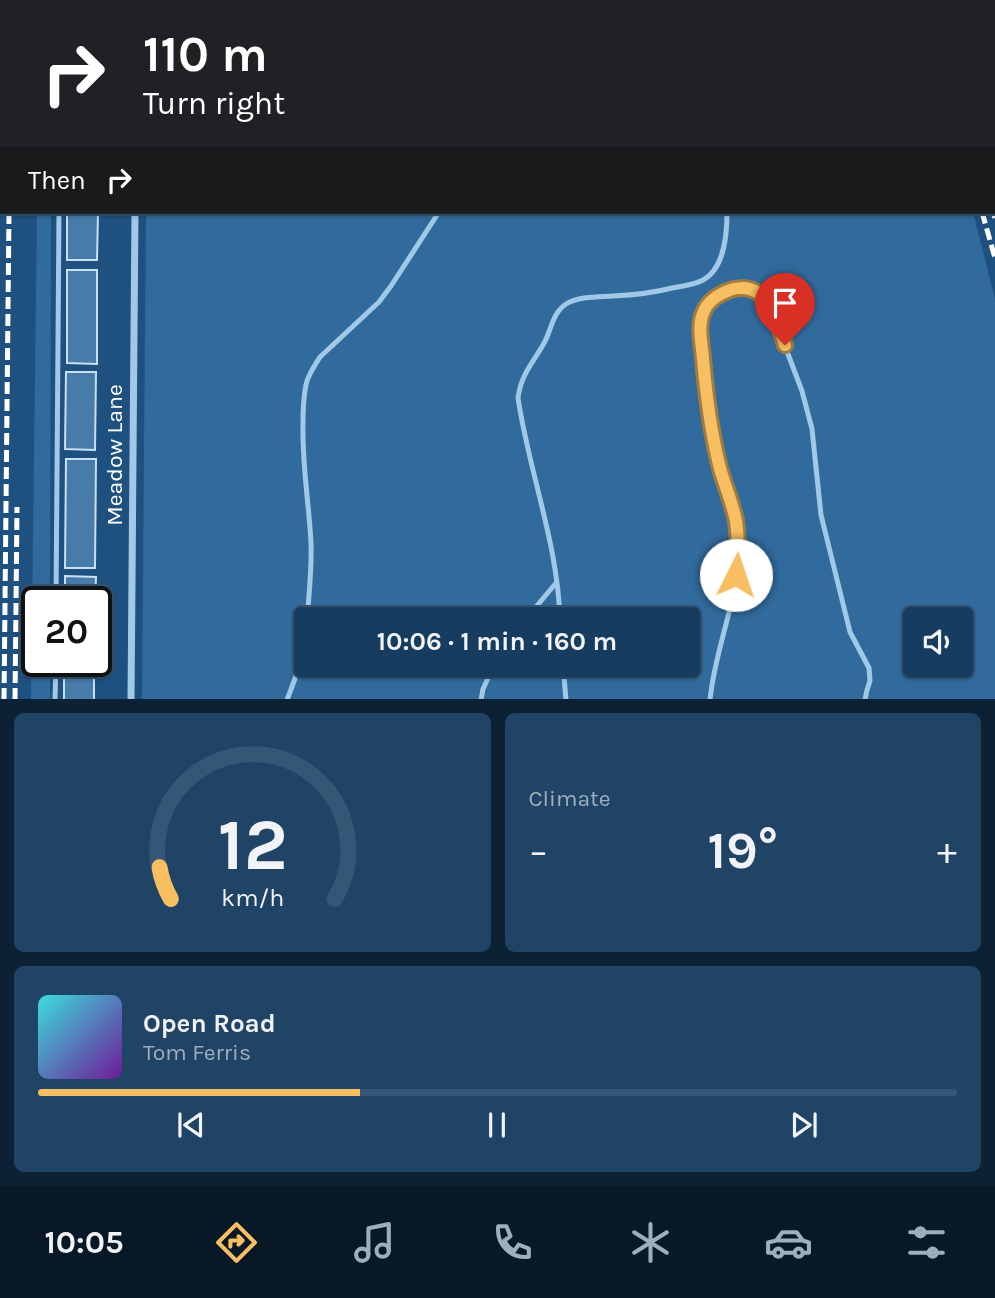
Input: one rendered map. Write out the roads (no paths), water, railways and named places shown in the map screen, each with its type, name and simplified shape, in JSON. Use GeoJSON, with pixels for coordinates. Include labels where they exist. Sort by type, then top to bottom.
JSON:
{"type":"FeatureCollection","features":[{"type":"Feature","properties":{"kind":"street","name":"Meadow Lane"},"geometry":{"type":"LineString","coordinates":[[131,699],[135,214]]}},
{"type":"Feature","properties":{"kind":"lane"},"geometry":{"type":"LineString","coordinates":[[56,586],[59,214]]}},
{"type":"Feature","properties":{"kind":"lane"},"geometry":{"type":"LineString","coordinates":[[307,607],[311,543],[304,478],[303,435],[308,379],[320,357],[379,302],[438,214]]}},
{"type":"Feature","properties":{"kind":"lane"},"geometry":{"type":"LineString","coordinates":[[559,607],[549,536],[518,398],[519,387],[543,345],[559,309],[568,303],[595,297],[659,291],[704,280],[724,249],[727,214]]}},
{"type":"Feature","properties":{"kind":"lane"},"geometry":{"type":"LineString","coordinates":[[710,699],[733,591],[738,540],[712,431],[705,388],[701,319],[712,300],[735,288],[749,288],[760,293],[769,304],[802,391],[812,429],[821,515],[850,632],[869,668],[870,681],[865,699]]}},
{"type":"Feature","properties":{"kind":"lane"},"geometry":{"type":"LineString","coordinates":[[536,607],[556,583]]}},
{"type":"Feature","properties":{"kind":"lane"},"geometry":{"type":"LineString","coordinates":[[55,677],[55,699]]}},
{"type":"Feature","properties":{"kind":"lane"},"geometry":{"type":"LineString","coordinates":[[287,699],[297,677]]}},
{"type":"Feature","properties":{"kind":"lane"},"geometry":{"type":"LineString","coordinates":[[481,699],[489,677]]}},
{"type":"Feature","properties":{"kind":"lane"},"geometry":{"type":"LineString","coordinates":[[564,677],[566,699]]}},
{"type":"Feature","properties":{"kind":"railway"},"geometry":{"type":"LineString","coordinates":[[4,699],[9,214]]}},
{"type":"Feature","properties":{"kind":"railway"},"geometry":{"type":"LineString","coordinates":[[983,214],[995,258]]}},
{"type":"Feature","properties":{"kind":"railway"},"geometry":{"type":"LineString","coordinates":[[994,214],[995,218]]}},
{"type":"Feature","properties":{"kind":"railway"},"geometry":{"type":"LineString","coordinates":[[15,699],[17,507]]}}]}
